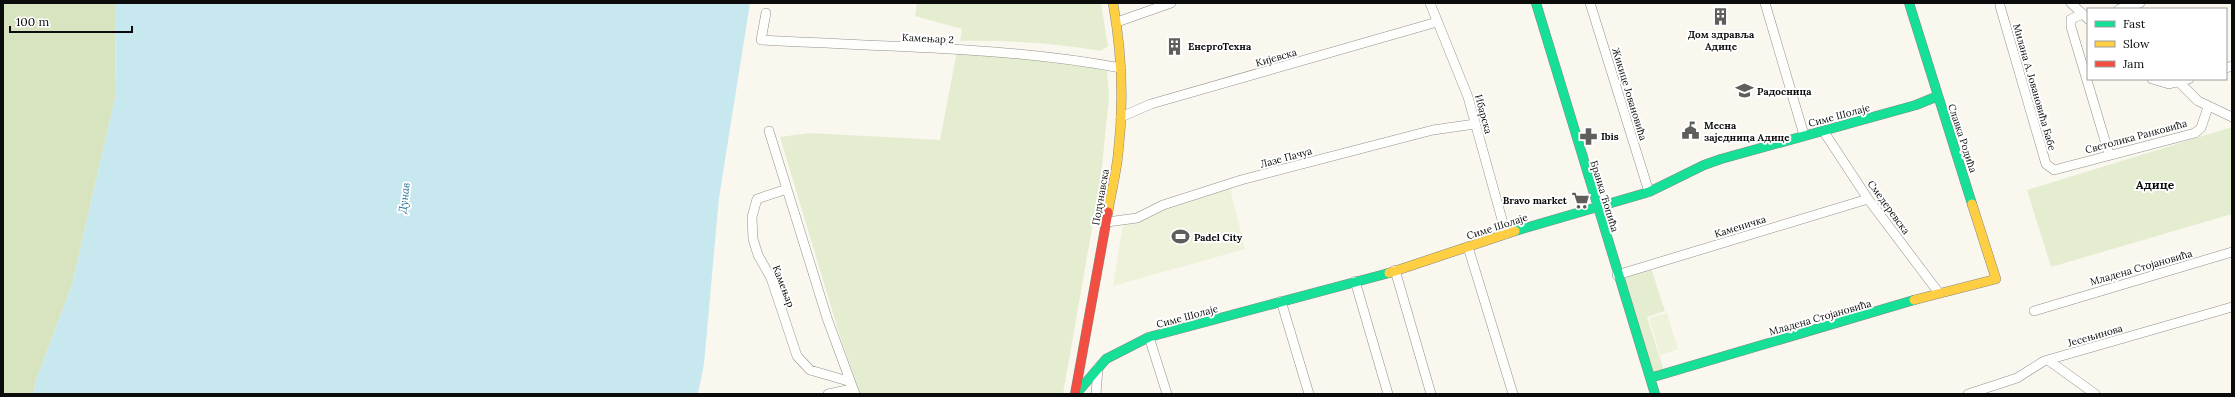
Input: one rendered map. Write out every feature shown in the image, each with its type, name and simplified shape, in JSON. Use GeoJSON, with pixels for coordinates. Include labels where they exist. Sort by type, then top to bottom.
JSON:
{"type":"FeatureCollection","features":[{"type":"Feature","properties":{"kind":"street","name":"Подунавска"},"geometry":{"type":"LineString","coordinates":[[1075,394],[1118,156],[1121,117],[1121,68],[1117,22],[1113,3]]}},
{"type":"Feature","properties":{"kind":"street"},"geometry":{"type":"LineString","coordinates":[[1117,22],[1171,3]]}},
{"type":"Feature","properties":{"kind":"street","name":"Ибарска"},"geometry":{"type":"LineString","coordinates":[[1430,3],[1458,68],[1506,234]]}},
{"type":"Feature","properties":{"kind":"street","name":"Бранка Ћопића"},"geometry":{"type":"LineString","coordinates":[[1536,3],[1617,275],[1655,394]]}},
{"type":"Feature","properties":{"kind":"street","name":"Жикице Јовановића"},"geometry":{"type":"LineString","coordinates":[[1590,3],[1648,192]]}},
{"type":"Feature","properties":{"kind":"street"},"geometry":{"type":"LineString","coordinates":[[1765,3],[1804,135]]}},
{"type":"Feature","properties":{"kind":"street","name":"Славка Родића"},"geometry":{"type":"LineString","coordinates":[[1909,3],[1996,279]]}},
{"type":"Feature","properties":{"kind":"street"},"geometry":{"type":"LineString","coordinates":[[2070,3],[2086,17]]}},
{"type":"Feature","properties":{"kind":"street"},"geometry":{"type":"LineString","coordinates":[[2122,8],[2140,3]]}},
{"type":"Feature","properties":{"kind":"street","name":"Милана А. Јовановића Бабе"},"geometry":{"type":"LineString","coordinates":[[2000,6],[2046,164],[2054,170]]}},
{"type":"Feature","properties":{"kind":"street","name":"Камењар 2"},"geometry":{"type":"LineString","coordinates":[[766,13],[761,40],[996,53],[1083,61],[1121,68]]}},
{"type":"Feature","properties":{"kind":"street"},"geometry":{"type":"LineString","coordinates":[[2086,17],[2071,19],[2071,27],[2109,154]]}},
{"type":"Feature","properties":{"kind":"street","name":"Кијевска"},"geometry":{"type":"LineString","coordinates":[[1121,117],[1151,104],[1437,22]]}},
{"type":"Feature","properties":{"kind":"street"},"geometry":{"type":"LineString","coordinates":[[2154,80],[2160,83],[2177,81],[2198,101],[2232,117]]}},
{"type":"Feature","properties":{"kind":"street","name":"Симе Шолаје"},"geometry":{"type":"LineString","coordinates":[[1075,394],[1106,358],[1149,337],[1394,270],[1597,206],[1648,192],[1704,164],[1804,135],[1824,132],[1916,105],[1938,96]]}},
{"type":"Feature","properties":{"kind":"street","name":"Светолика Ранковића"},"geometry":{"type":"LineString","coordinates":[[2054,170],[2109,154],[2195,133],[2201,128],[2208,107]]}},
{"type":"Feature","properties":{"kind":"street","name":"Лазе Пачуа"},"geometry":{"type":"LineString","coordinates":[[1107,222],[1137,218],[1163,205],[1241,180],[1433,130],[1475,124]]}},
{"type":"Feature","properties":{"kind":"street"},"geometry":{"type":"LineString","coordinates":[[769,131],[852,388],[828,394]]}},
{"type":"Feature","properties":{"kind":"street","name":"Смедеревска"},"geometry":{"type":"LineString","coordinates":[[1824,132],[1868,199],[1939,293]]}},
{"type":"Feature","properties":{"kind":"street","name":"Камењар"},"geometry":{"type":"LineString","coordinates":[[787,190],[757,199],[752,217],[753,239],[758,255],[771,278],[797,356],[810,370],[852,388]]}},
{"type":"Feature","properties":{"kind":"street","name":"Каменичка"},"geometry":{"type":"LineString","coordinates":[[1617,275],[1868,199]]}},
{"type":"Feature","properties":{"kind":"street"},"geometry":{"type":"LineString","coordinates":[[1468,247],[1513,394]]}},
{"type":"Feature","properties":{"kind":"street","name":"Младена Стојановића"},"geometry":{"type":"LineString","coordinates":[[2034,311],[2232,252]]}},
{"type":"Feature","properties":{"kind":"street"},"geometry":{"type":"LineString","coordinates":[[1394,270],[1431,394]]}},
{"type":"Feature","properties":{"kind":"street","name":"Младена Стојановића"},"geometry":{"type":"LineString","coordinates":[[1650,378],[1939,293],[1996,279]]}},
{"type":"Feature","properties":{"kind":"street"},"geometry":{"type":"LineString","coordinates":[[1355,281],[1388,394]]}},
{"type":"Feature","properties":{"kind":"street"},"geometry":{"type":"LineString","coordinates":[[1281,301],[1309,394]]}},
{"type":"Feature","properties":{"kind":"street","name":"Јесењинова"},"geometry":{"type":"LineString","coordinates":[[1968,394],[2017,378],[2044,361],[2232,307]]}},
{"type":"Feature","properties":{"kind":"street"},"geometry":{"type":"LineString","coordinates":[[1149,337],[1167,394]]}},
{"type":"Feature","properties":{"kind":"street"},"geometry":{"type":"LineString","coordinates":[[2048,360],[2095,394]]}},
{"type":"Feature","properties":{"kind":"street"},"geometry":{"type":"LineString","coordinates":[[1096,394],[1098,368]]}},
{"type":"Feature","properties":{"kind":"green space"},"geometry":{"type":"Polygon","coordinates":[[[3,3],[116,3],[115,98],[72,285],[35,383],[34,394],[3,394],[3,3]]]}},
{"type":"Feature","properties":{"kind":"green space"},"geometry":{"type":"Polygon","coordinates":[[[917,3],[1101,3],[1108,46],[1101,51],[1030,43],[960,41],[962,29],[915,16],[917,3]]]}},
{"type":"Feature","properties":{"kind":"green space"},"geometry":{"type":"Polygon","coordinates":[[[957,51],[1072,62],[1107,71],[1109,97],[1101,177],[1063,394],[860,394],[838,330],[780,137],[809,133],[940,140],[957,51]]]}},
{"type":"Feature","properties":{"kind":"green space"},"geometry":{"type":"Polygon","coordinates":[[[2232,127],[2232,214],[2051,267],[2027,190],[2232,127]]]}},
{"type":"Feature","properties":{"kind":"green space","name":"Padel City"},"geometry":{"type":"Polygon","coordinates":[[[1230,188],[1245,249],[1113,286],[1123,224],[1230,188]]]}},
{"type":"Feature","properties":{"kind":"green space"},"geometry":{"type":"Polygon","coordinates":[[[1651,268],[1665,311],[1647,317],[1664,371],[1653,375],[1622,277],[1651,268]]]}},
{"type":"Feature","properties":{"kind":"green space"},"geometry":{"type":"Polygon","coordinates":[[[1667,313],[1678,349],[1660,355],[1649,318],[1667,313]]]}},
{"type":"Feature","properties":{"kind":"water","name":"Дунав"},"geometry":{"type":"Polygon","coordinates":[[[116,3],[750,3],[719,198],[704,364],[698,394],[34,394],[35,383],[72,285],[115,98],[116,3]]]}},
{"type":"Feature","properties":{"kind":"traffic: fast"},"geometry":{"type":"LineString","coordinates":[[1536,3],[1655,394]]}},
{"type":"Feature","properties":{"kind":"traffic: fast"},"geometry":{"type":"LineString","coordinates":[[1909,3],[1972,204]]}},
{"type":"Feature","properties":{"kind":"traffic: fast"},"geometry":{"type":"LineString","coordinates":[[1515,231],[1649,192],[1704,165],[1721,159],[1916,105],[1938,96]]}},
{"type":"Feature","properties":{"kind":"traffic: fast"},"geometry":{"type":"LineString","coordinates":[[1076,394],[1106,359],[1149,337],[1389,273]]}},
{"type":"Feature","properties":{"kind":"traffic: fast"},"geometry":{"type":"LineString","coordinates":[[1650,378],[1914,300]]}},
{"type":"Feature","properties":{"kind":"traffic: slow"},"geometry":{"type":"LineString","coordinates":[[1108,212],[1117,162],[1121,117],[1120,60],[1113,3]]}},
{"type":"Feature","properties":{"kind":"traffic: slow"},"geometry":{"type":"LineString","coordinates":[[1914,300],[1996,279],[1972,204]]}},
{"type":"Feature","properties":{"kind":"traffic: slow"},"geometry":{"type":"LineString","coordinates":[[1389,273],[1515,231]]}},
{"type":"Feature","properties":{"kind":"traffic: jam"},"geometry":{"type":"LineString","coordinates":[[1075,394],[1108,212]]}},
{"type":"Feature","properties":{"kind":"place","name":"Дом здравља Адице"},"geometry":{"type":"Point","coordinates":[1721,17]}},
{"type":"Feature","properties":{"kind":"place","name":"ЕнергоТехна"},"geometry":{"type":"Point","coordinates":[1175,46]}},
{"type":"Feature","properties":{"kind":"place","name":"Радосница"},"geometry":{"type":"Point","coordinates":[1744,91]}},
{"type":"Feature","properties":{"kind":"place","name":"Месна заједница Адице"},"geometry":{"type":"Point","coordinates":[1691,131]}},
{"type":"Feature","properties":{"kind":"place","name":"Ibis"},"geometry":{"type":"Point","coordinates":[1588,136]}},
{"type":"Feature","properties":{"kind":"place","name":"Bravo market"},"geometry":{"type":"Point","coordinates":[1580,200]}},
{"type":"Feature","properties":{"kind":"place","name":"Padel City"},"geometry":{"type":"Point","coordinates":[1181,237]}},
{"type":"Feature","properties":{"kind":"district","name":"Адице"},"geometry":{"type":"Point","coordinates":[2155,185]}}]}
